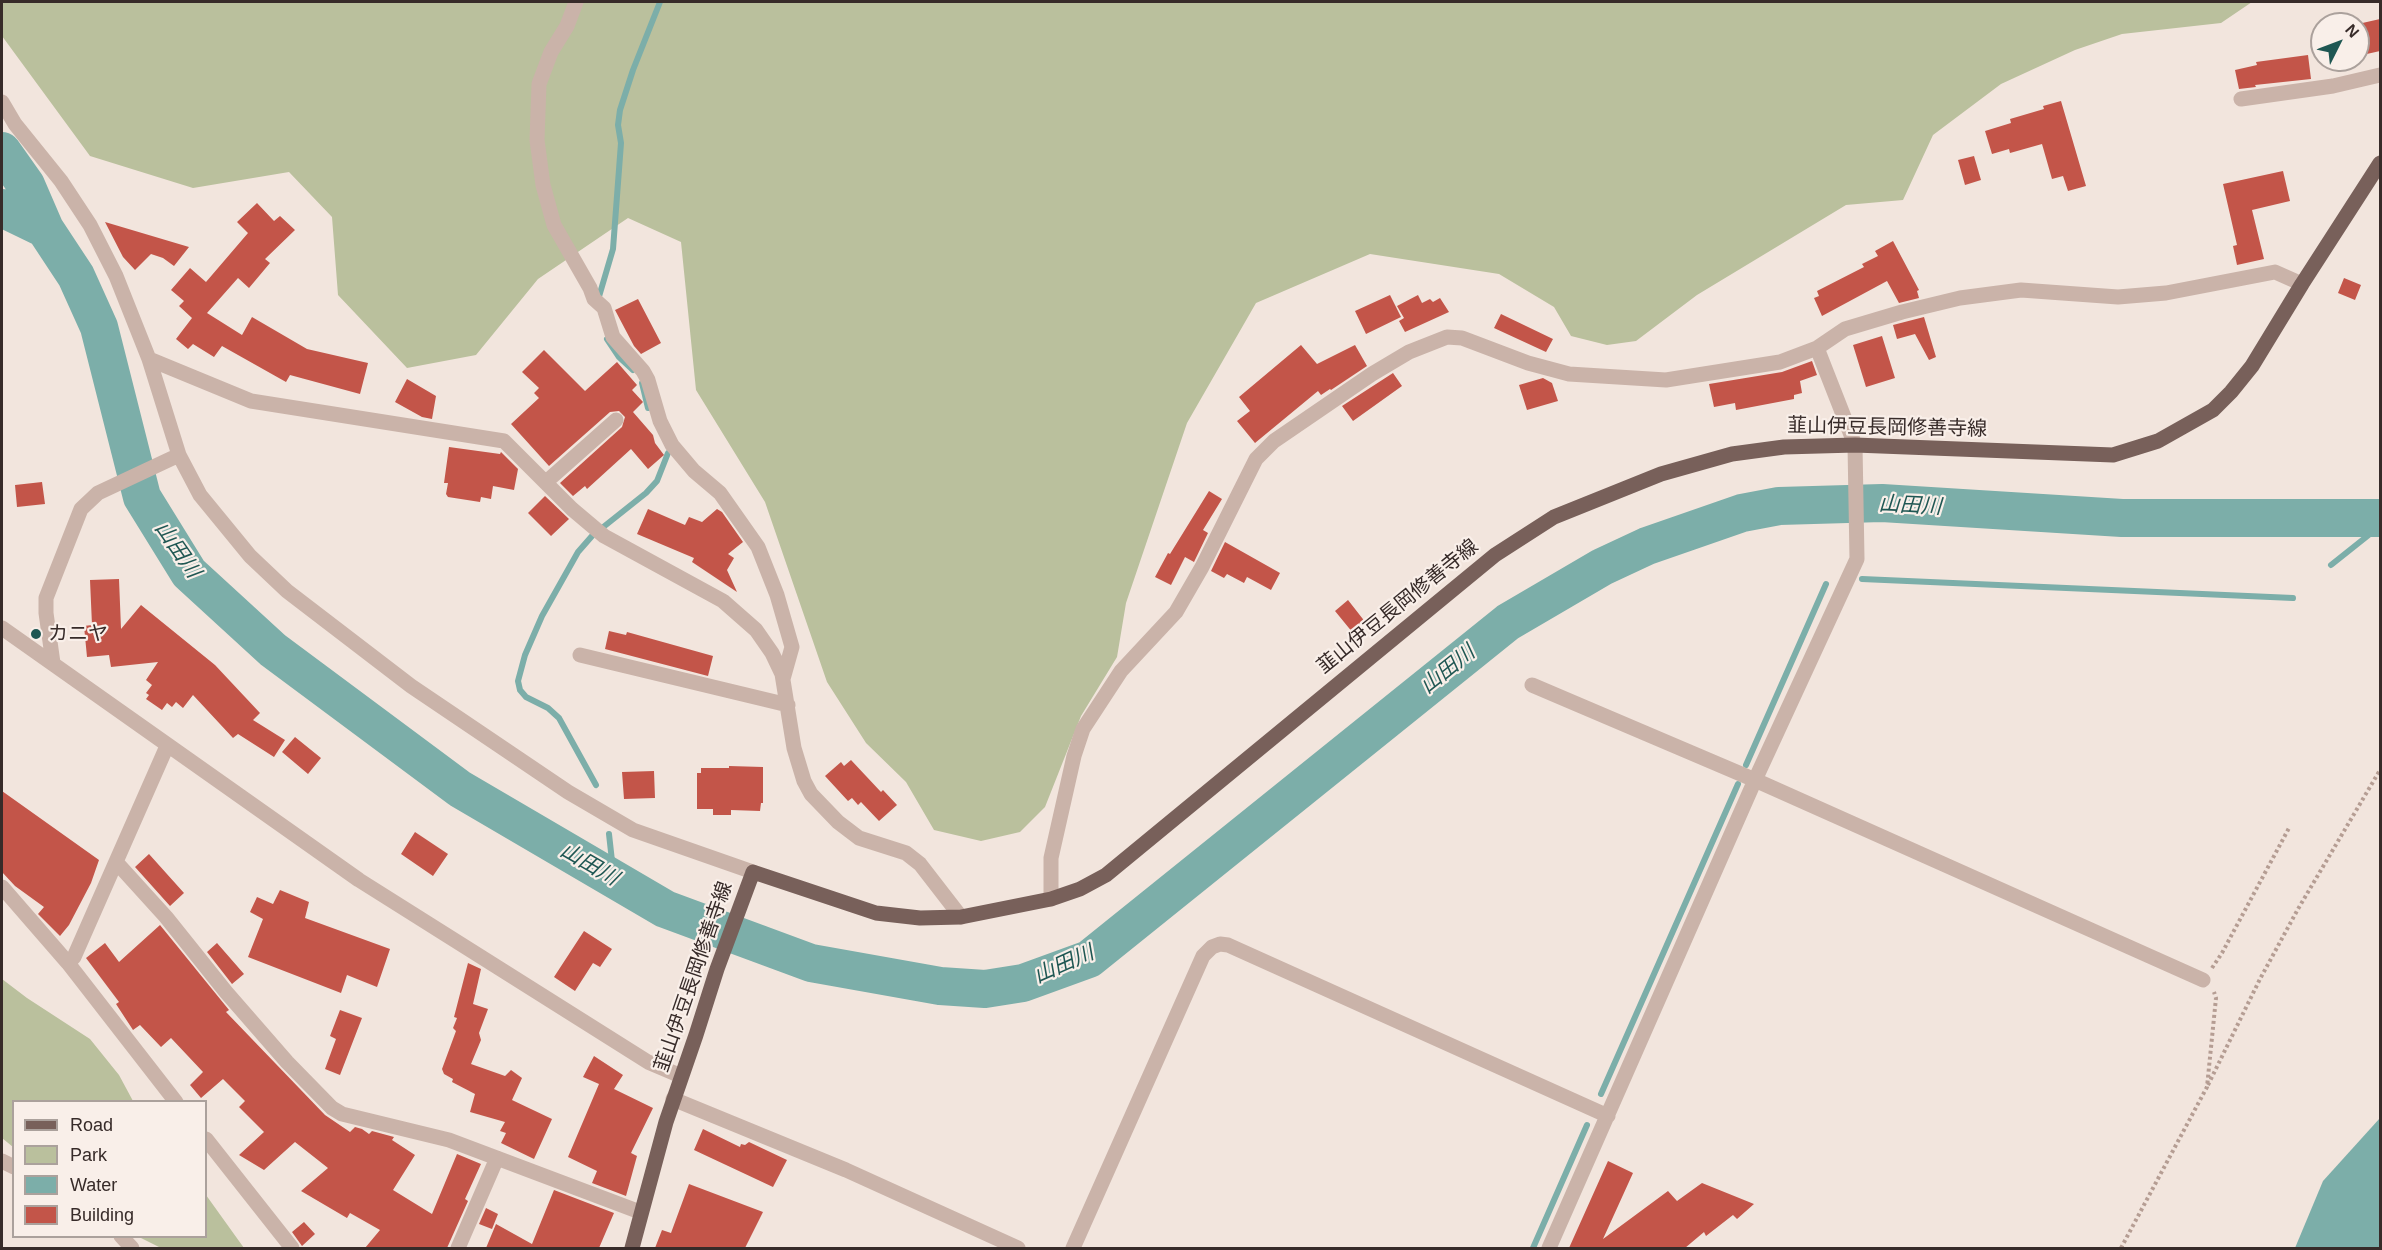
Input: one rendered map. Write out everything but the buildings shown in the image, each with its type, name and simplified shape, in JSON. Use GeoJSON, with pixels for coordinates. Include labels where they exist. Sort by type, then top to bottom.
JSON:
{"type":"FeatureCollection","features":[{"type":"Feature","properties":{"kind":"main road","name":"韮山伊豆長岡修善寺線"},"geometry":{"type":"LineString","coordinates":[[632,1248],[640,1212],[673,1099],[753,872],[876,913],[920,918],[962,917],[1051,899],[1080,889],[1106,875],[1495,555],[1554,517],[1660,474],[1732,454],[1784,447],[1855,445],[2113,455],[2158,441],[2213,410],[2252,366],[2380,163]]}},
{"type":"Feature","properties":{"kind":"street"},"geometry":{"type":"LineString","coordinates":[[576,2],[567,26],[551,52],[539,84],[537,140],[543,185],[554,225],[597,301],[613,337],[643,371],[648,380],[660,421],[672,445],[694,471],[720,493],[758,547],[777,595],[792,647],[783,678]]}},
{"type":"Feature","properties":{"kind":"street"},"geometry":{"type":"LineString","coordinates":[[2241,99],[2333,86],[2380,75]]}},
{"type":"Feature","properties":{"kind":"street"},"geometry":{"type":"LineString","coordinates":[[2,102],[15,124],[62,181],[90,225],[116,276],[149,359],[179,455],[200,495],[250,556],[287,591],[411,686],[568,792],[633,830],[753,872]]}},
{"type":"Feature","properties":{"kind":"street"},"geometry":{"type":"LineString","coordinates":[[1051,899],[1051,858],[1074,756],[1083,729],[1121,671],[1176,612],[1202,567],[1257,459],[1274,441],[1372,374],[1409,352],[1447,337],[1469,340],[1528,363],[1569,374],[1666,380],[1780,362],[1817,348],[1845,329],[1902,312],[1970,297],[2021,290],[2118,297],[2166,293],[2275,272],[2302,284]]}},
{"type":"Feature","properties":{"kind":"street"},"geometry":{"type":"LineString","coordinates":[[1549,1248],[1755,780],[1857,558],[1855,445],[1817,348]]}},
{"type":"Feature","properties":{"kind":"street"},"geometry":{"type":"LineString","coordinates":[[149,359],[251,400],[504,441],[572,508],[599,530],[723,601],[756,630],[772,653],[783,678],[794,748],[804,781],[811,794],[838,822],[859,838],[906,853],[920,864],[962,917]]}},
{"type":"Feature","properties":{"kind":"street"},"geometry":{"type":"LineString","coordinates":[[546,482],[616,420]]}},
{"type":"Feature","properties":{"kind":"street"},"geometry":{"type":"LineString","coordinates":[[53,663],[46,598],[81,509],[98,493],[179,455]]}},
{"type":"Feature","properties":{"kind":"street"},"geometry":{"type":"LineString","coordinates":[[2,628],[359,880],[638,1056],[681,1076]]}},
{"type":"Feature","properties":{"kind":"street"},"geometry":{"type":"LineString","coordinates":[[580,655],[788,705]]}},
{"type":"Feature","properties":{"kind":"street"},"geometry":{"type":"LineString","coordinates":[[1532,686],[1755,780],[2203,980]]}},
{"type":"Feature","properties":{"kind":"street"},"geometry":{"type":"LineString","coordinates":[[68,963],[74,957],[117,863],[167,746]]}},
{"type":"Feature","properties":{"kind":"street"},"geometry":{"type":"LineString","coordinates":[[117,863],[166,917],[226,992],[287,1062],[332,1108],[342,1114],[449,1140],[640,1212]]}},
{"type":"Feature","properties":{"kind":"street"},"geometry":{"type":"LineString","coordinates":[[2,887],[68,963],[175,1100]]}},
{"type":"Feature","properties":{"kind":"street"},"geometry":{"type":"LineString","coordinates":[[1073,1248],[1203,956],[1212,947],[1220,944],[1228,945],[1608,1116]]}},
{"type":"Feature","properties":{"kind":"street"},"geometry":{"type":"LineString","coordinates":[[673,1099],[846,1170],[1018,1248]]}},
{"type":"Feature","properties":{"kind":"street"},"geometry":{"type":"LineString","coordinates":[[207,1140],[292,1248]]}},
{"type":"Feature","properties":{"kind":"street"},"geometry":{"type":"LineString","coordinates":[[458,1248],[497,1158]]}},
{"type":"Feature","properties":{"kind":"path"},"geometry":{"type":"LineString","coordinates":[[2121,1248],[2207,1087],[2276,949],[2380,770]]}},
{"type":"Feature","properties":{"kind":"path"},"geometry":{"type":"LineString","coordinates":[[2207,1087],[2216,998],[2211,985],[2203,980],[2222,953],[2289,828]]}},
{"type":"Feature","properties":{"kind":"green space"},"geometry":{"type":"Polygon","coordinates":[[[2,2],[2252,2],[2221,23],[2122,34],[2075,50],[2001,84],[1933,135],[1903,200],[1846,205],[1697,295],[1636,341],[1607,345],[1571,336],[1554,307],[1499,274],[1370,254],[1256,303],[1187,423],[1126,603],[1117,657],[1081,716],[1045,807],[1020,832],[981,841],[934,830],[906,782],[866,743],[827,682],[765,502],[696,390],[681,242],[628,218],[538,279],[476,355],[407,368],[338,295],[332,217],[289,172],[193,188],[90,156],[2,36],[2,2]]]}},
{"type":"Feature","properties":{"kind":"green space"},"geometry":{"type":"Polygon","coordinates":[[[2,979],[90,1039],[119,1075],[132,1100],[12,1100],[12,1146],[2,1138],[2,979]]]}},
{"type":"Feature","properties":{"kind":"green space"},"geometry":{"type":"Polygon","coordinates":[[[207,1196],[244,1248],[161,1248],[141,1238],[207,1238],[207,1196]]]}},
{"type":"Feature","properties":{"kind":"water"},"geometry":{"type":"Polygon","coordinates":[[[2380,1118],[2380,1248],[2295,1248],[2323,1181],[2380,1118]]]}},
{"type":"Feature","properties":{"kind":"waterway"},"geometry":{"type":"LineString","coordinates":[[598,300],[613,249],[621,143],[618,125],[620,110],[660,2]]}},
{"type":"Feature","properties":{"kind":"waterway"},"geometry":{"type":"LineString","coordinates":[[2,151],[26,185],[45,229]]}},
{"type":"Feature","properties":{"kind":"waterway","name":"山田川"},"geometry":{"type":"LineString","coordinates":[[2,208],[45,229],[76,276],[99,327],[142,497],[189,573],[273,650],[460,789],[665,909],[811,963],[940,986],[985,989],[1023,983],[1089,959],[1508,622],[1602,567],[1647,546],[1742,513],[1779,506],[1882,503],[2122,518],[2380,518]]}},
{"type":"Feature","properties":{"kind":"waterway"},"geometry":{"type":"LineString","coordinates":[[607,339],[619,357],[633,370]]}},
{"type":"Feature","properties":{"kind":"waterway"},"geometry":{"type":"LineString","coordinates":[[642,383],[648,408]]}},
{"type":"Feature","properties":{"kind":"waterway"},"geometry":{"type":"LineString","coordinates":[[596,785],[559,718],[548,708],[526,697],[520,690],[518,681],[525,655],[542,616],[578,552],[592,536],[646,493],[657,481],[668,453]]}},
{"type":"Feature","properties":{"kind":"waterway"},"geometry":{"type":"LineString","coordinates":[[2331,565],[2380,526]]}},
{"type":"Feature","properties":{"kind":"waterway"},"geometry":{"type":"LineString","coordinates":[[1862,579],[2293,598]]}},
{"type":"Feature","properties":{"kind":"waterway"},"geometry":{"type":"LineString","coordinates":[[1746,765],[1826,584]]}},
{"type":"Feature","properties":{"kind":"waterway"},"geometry":{"type":"LineString","coordinates":[[1601,1094],[1738,784]]}},
{"type":"Feature","properties":{"kind":"waterway"},"geometry":{"type":"LineString","coordinates":[[609,834],[614,879]]}},
{"type":"Feature","properties":{"kind":"waterway"},"geometry":{"type":"LineString","coordinates":[[1533,1248],[1587,1125]]}},
{"type":"Feature","properties":{"kind":"place","name":"カニヤ"},"geometry":{"type":"Point","coordinates":[36,634]}}]}
